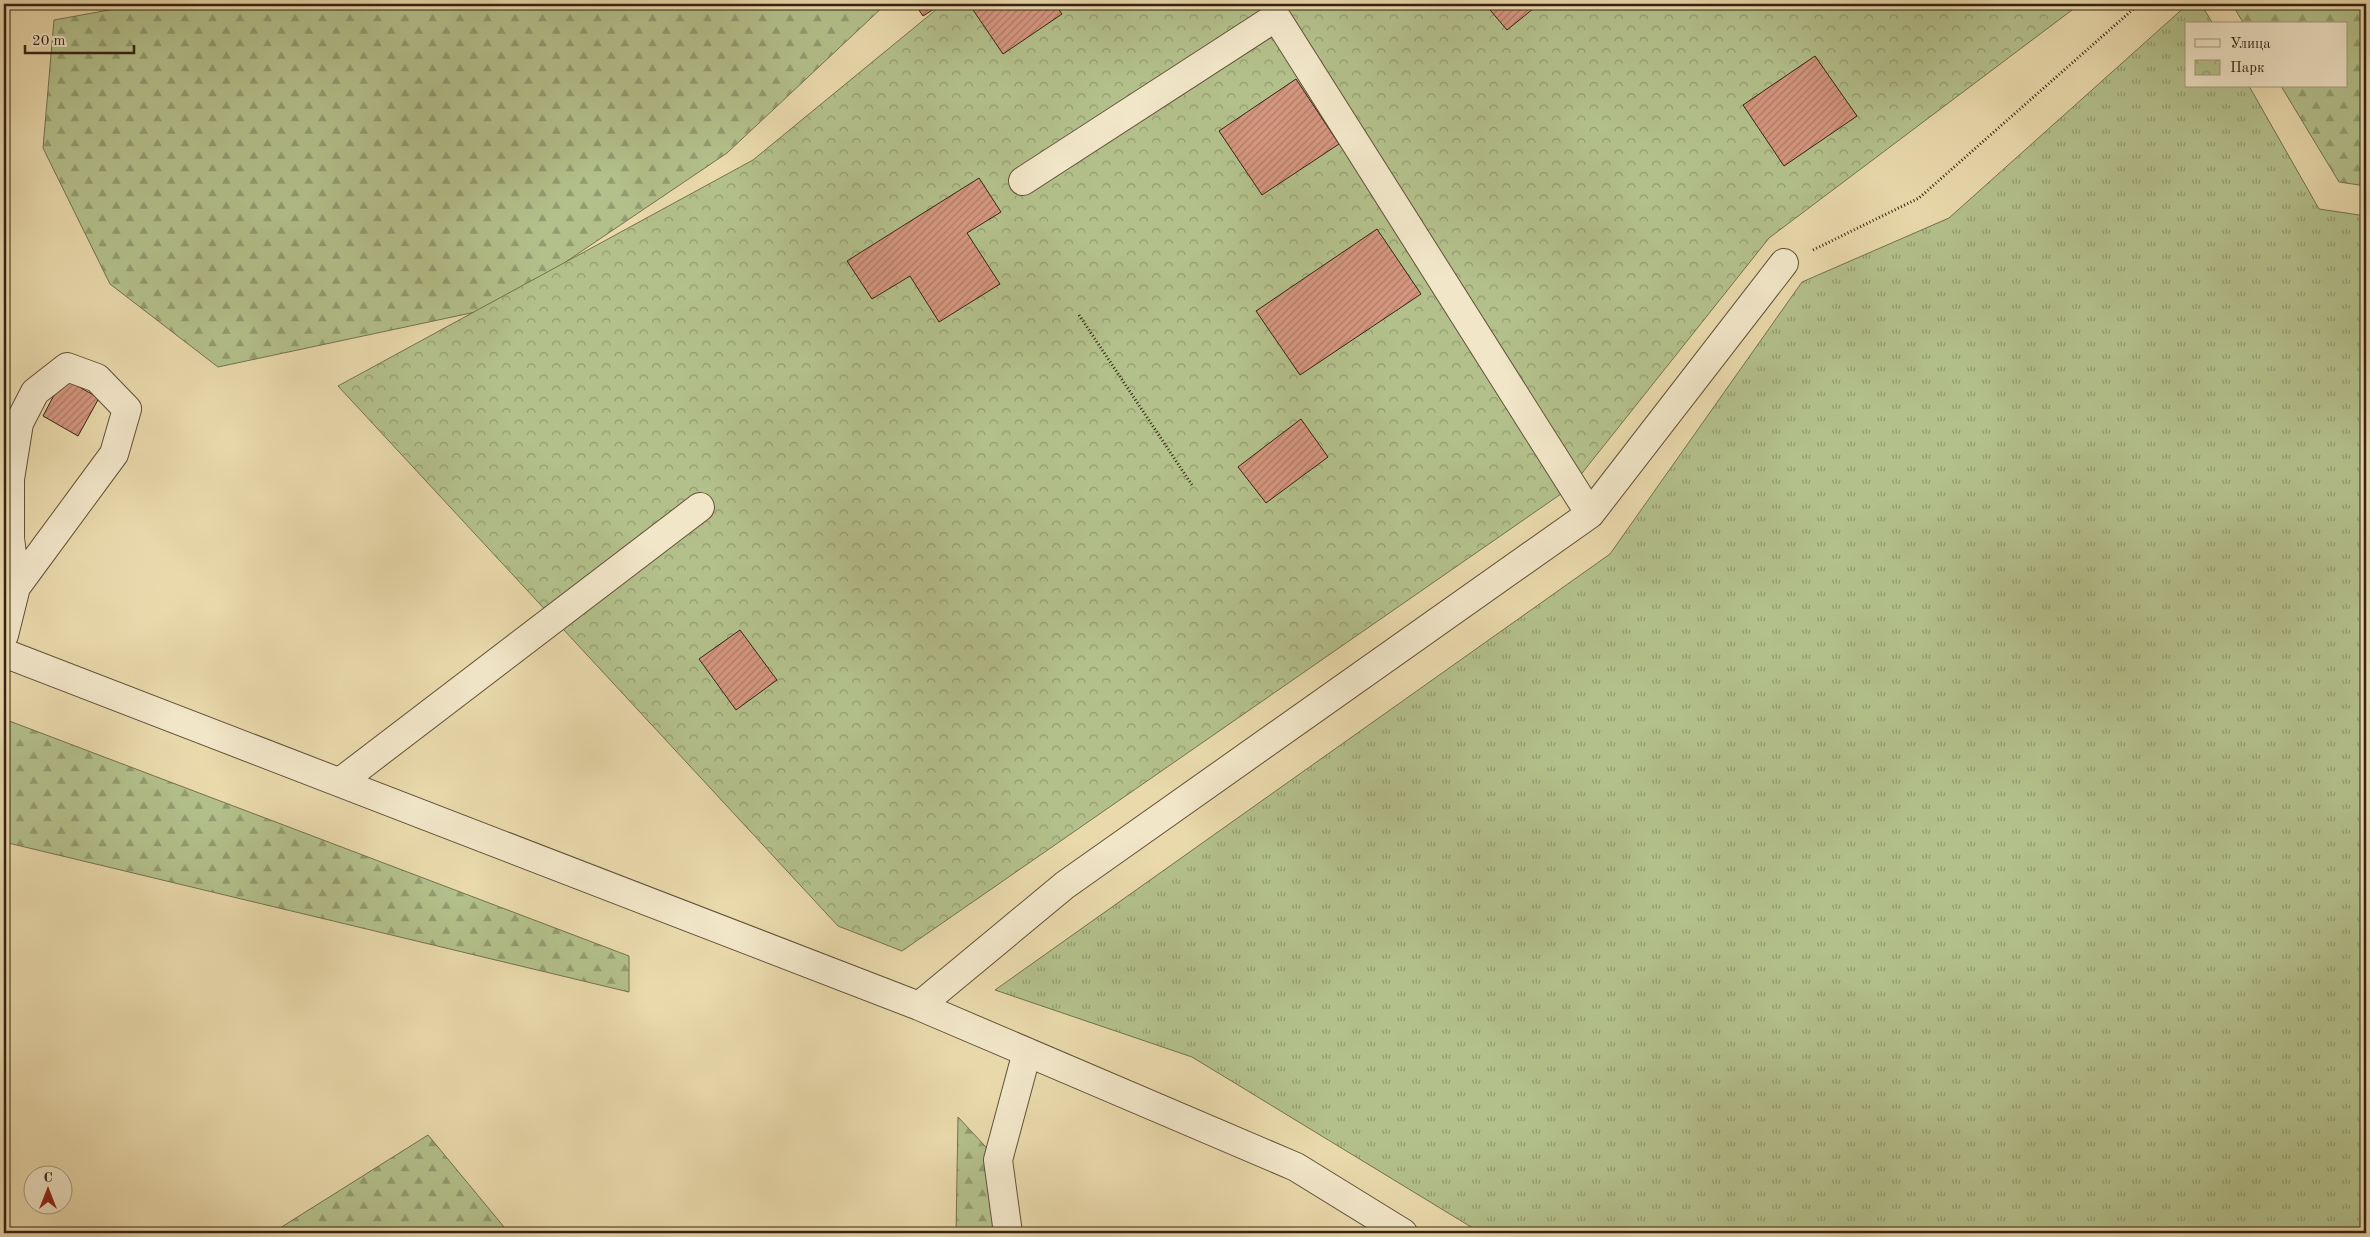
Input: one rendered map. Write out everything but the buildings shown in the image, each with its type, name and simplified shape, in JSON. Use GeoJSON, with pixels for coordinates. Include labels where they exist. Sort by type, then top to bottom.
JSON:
{"type":"FeatureCollection","features":[{"type":"Feature","properties":{"kind":"street"},"geometry":{"type":"LineString","coordinates":[[1022,181],[1276,17],[1590,514]]}},
{"type":"Feature","properties":{"kind":"street"},"geometry":{"type":"LineString","coordinates":[[919,1006],[1065,885],[1590,514],[1784,263]]}},
{"type":"Feature","properties":{"kind":"street"},"geometry":{"type":"LineString","coordinates":[[4,635],[16,586],[10,538],[10,479],[19,422],[35,392],[66,367],[97,378],[127,409],[114,454],[16,586]]}},
{"type":"Feature","properties":{"kind":"street"},"geometry":{"type":"LineString","coordinates":[[340,782],[700,507]]}},
{"type":"Feature","properties":{"kind":"street"},"geometry":{"type":"LineString","coordinates":[[4,654],[919,1006],[1296,1167],[1402,1233]]}},
{"type":"Feature","properties":{"kind":"street"},"geometry":{"type":"LineString","coordinates":[[1008,1233],[998,1160],[1027,1052]]}},
{"type":"Feature","properties":{"kind":"path"},"geometry":{"type":"LineString","coordinates":[[1784,263],[1919,198],[2139,4]]}},
{"type":"Feature","properties":{"kind":"path"},"geometry":{"type":"LineString","coordinates":[[1079,315],[1192,485]]}},
{"type":"Feature","properties":{"kind":"green space"},"geometry":{"type":"Polygon","coordinates":[[[142,4],[886,4],[727,153],[499,307],[218,367],[110,284],[43,148],[54,20],[142,4]]]}},
{"type":"Feature","properties":{"kind":"green space"},"geometry":{"type":"Polygon","coordinates":[[[943,4],[2080,4],[1769,238],[1571,487],[902,951],[838,926],[338,386],[753,160],[943,4]]]}},
{"type":"Feature","properties":{"kind":"green space"},"geometry":{"type":"Polygon","coordinates":[[[2188,4],[2201,4],[2212,22],[2185,22],[2185,88],[2250,88],[2319,209],[2366,216],[2366,1233],[1481,1233],[1192,1057],[995,990],[1610,554],[1802,282],[1949,218],[2188,4]]]}},
{"type":"Feature","properties":{"kind":"green space"},"geometry":{"type":"Polygon","coordinates":[[[2232,4],[2366,4],[2366,186],[2339,182],[2282,88],[2348,88],[2348,22],[2243,22],[2232,4]]]}},
{"type":"Feature","properties":{"kind":"green space"},"geometry":{"type":"Polygon","coordinates":[[[4,719],[629,956],[629,992],[4,842],[4,719]]]}},
{"type":"Feature","properties":{"kind":"green space"},"geometry":{"type":"Polygon","coordinates":[[[958,1117],[998,1160],[1016,1233],[956,1233],[958,1117]]]}},
{"type":"Feature","properties":{"kind":"green space"},"geometry":{"type":"Polygon","coordinates":[[[428,1135],[509,1233],[272,1233],[428,1135]]]}}]}
